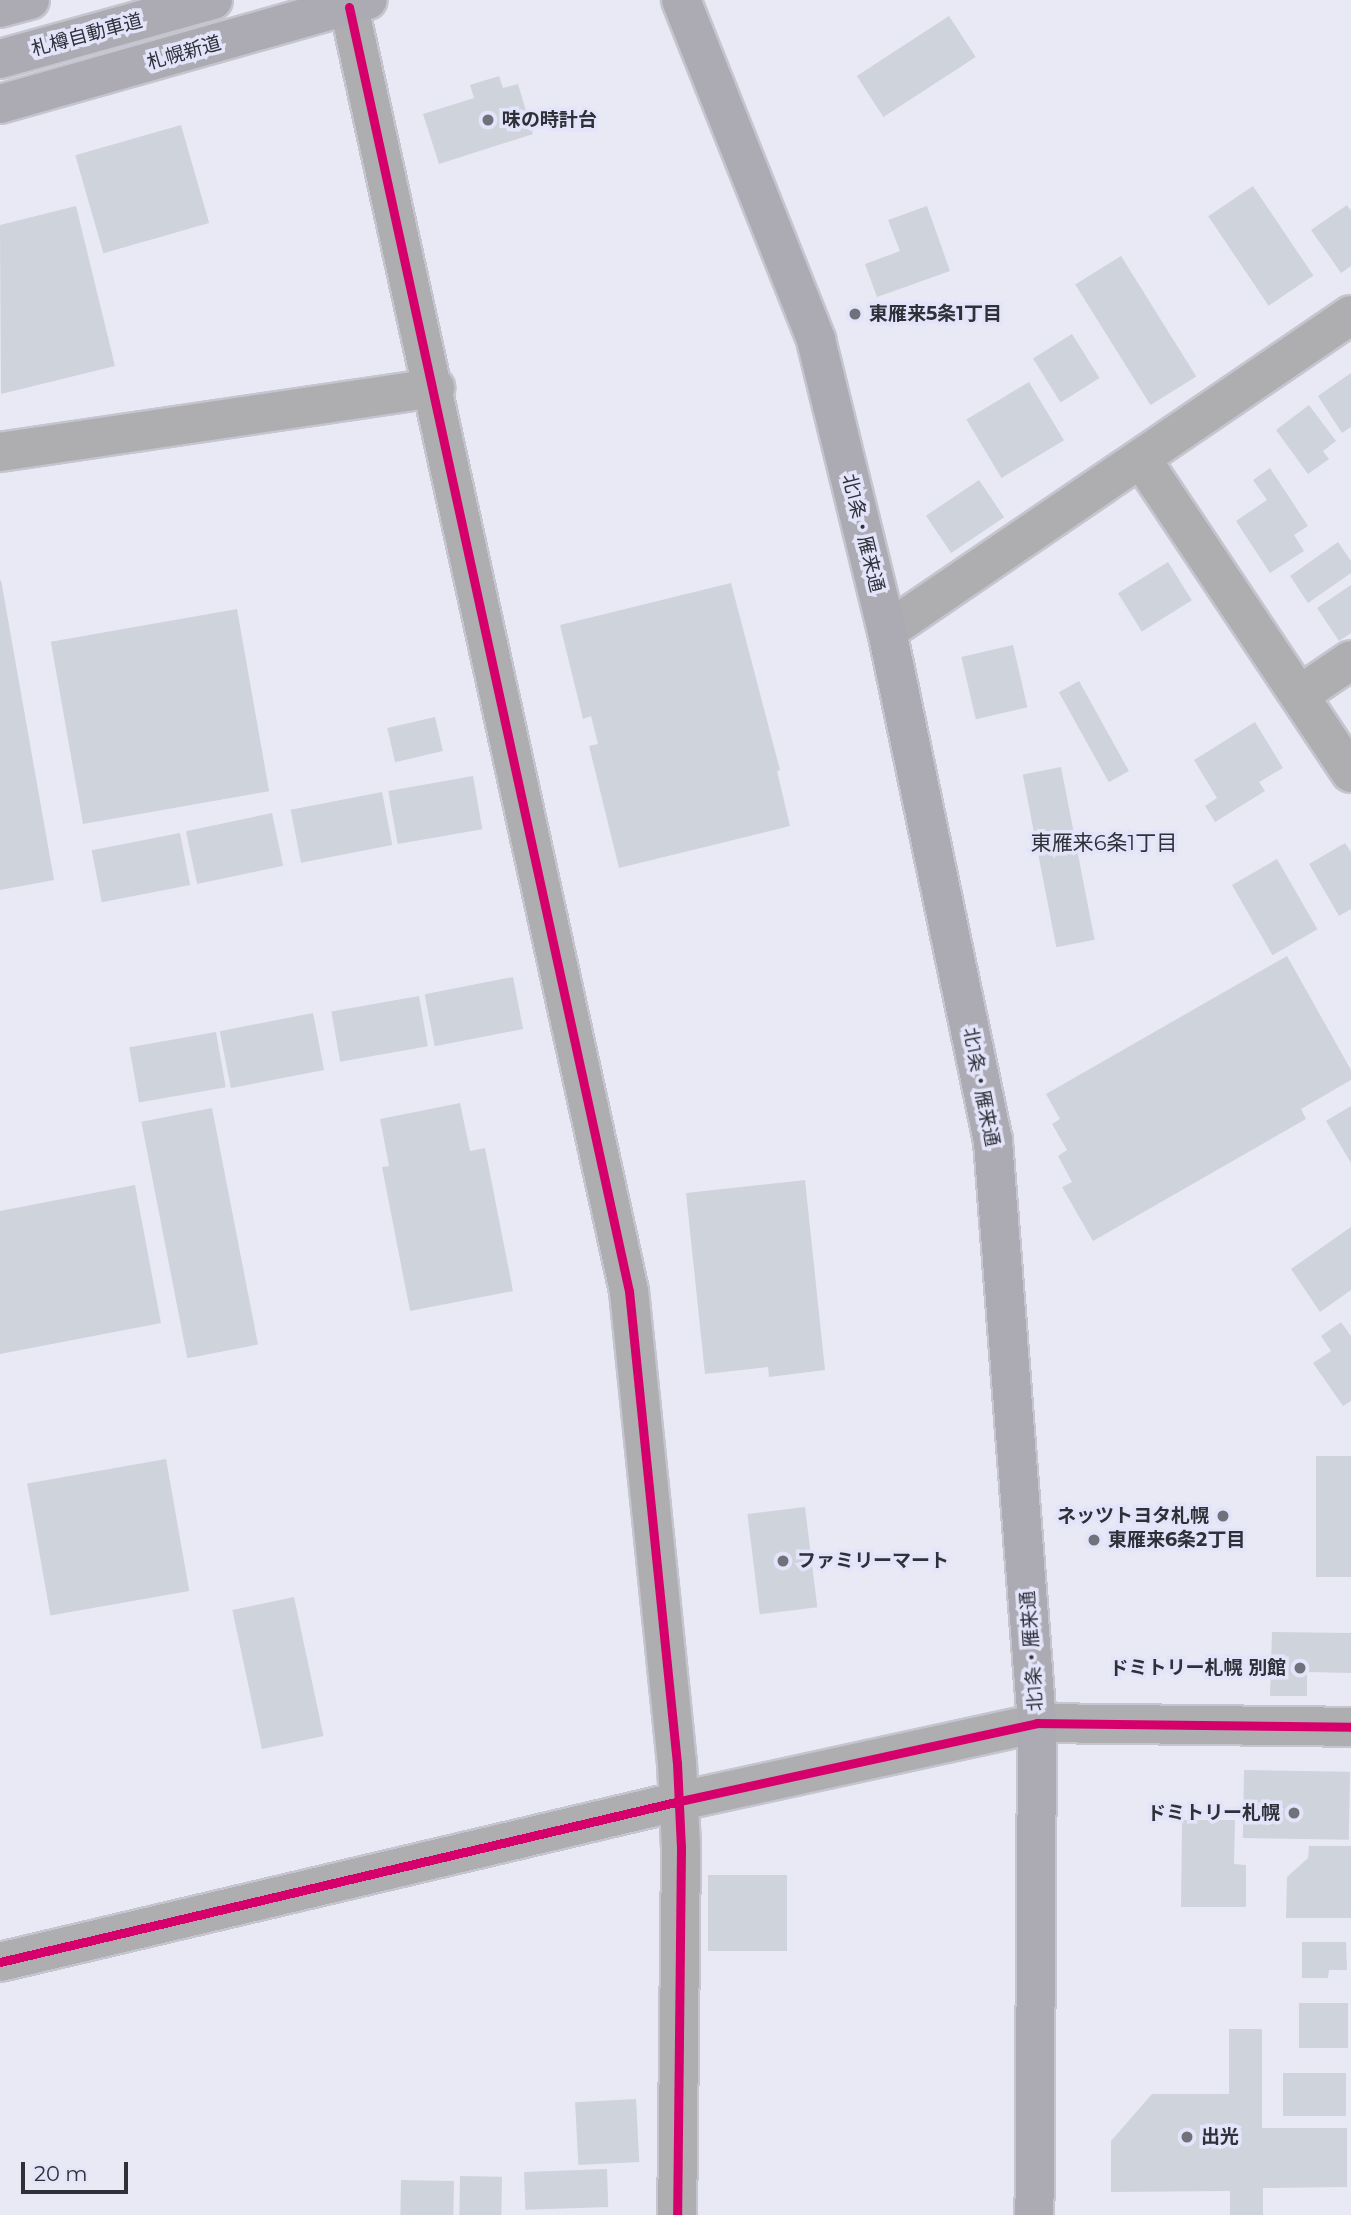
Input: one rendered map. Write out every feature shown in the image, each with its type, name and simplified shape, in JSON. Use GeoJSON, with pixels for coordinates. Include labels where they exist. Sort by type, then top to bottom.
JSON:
{"type":"FeatureCollection","features":[{"type":"Feature","properties":{"kind":"highway"},"geometry":{"type":"LineString","coordinates":[[0,8],[30,0]]}},
{"type":"Feature","properties":{"kind":"highway","name":"札樽自動車道"},"geometry":{"type":"LineString","coordinates":[[0,58],[213,0]]}},
{"type":"Feature","properties":{"kind":"highway","name":"北1条・雁来通"},"geometry":{"type":"LineString","coordinates":[[681,0],[816,340],[887,631],[993,1141],[1037,1723],[1034,2215]]}},
{"type":"Feature","properties":{"kind":"highway","name":"札幌新道"},"geometry":{"type":"LineString","coordinates":[[0,104],[358,4]]}},
{"type":"Feature","properties":{"kind":"street"},"geometry":{"type":"LineString","coordinates":[[358,4],[435,388],[629,1291],[677,1763],[676,1802],[681,1847],[677,2215]]}},
{"type":"Feature","properties":{"kind":"street"},"geometry":{"type":"LineString","coordinates":[[887,631],[1351,316]]}},
{"type":"Feature","properties":{"kind":"street"},"geometry":{"type":"LineString","coordinates":[[0,452],[435,388]]}},
{"type":"Feature","properties":{"kind":"street"},"geometry":{"type":"LineString","coordinates":[[1142,460],[1301,694],[1351,773]]}},
{"type":"Feature","properties":{"kind":"street"},"geometry":{"type":"LineString","coordinates":[[1301,694],[1351,660]]}},
{"type":"Feature","properties":{"kind":"street"},"geometry":{"type":"LineString","coordinates":[[0,1962],[676,1802],[1037,1723],[1351,1727]]}},
{"type":"Feature","properties":{"kind":"building"},"geometry":{"type":"Polygon","coordinates":[[[949,16],[976,57],[883,117],[857,76],[949,16]]]}},
{"type":"Feature","properties":{"kind":"building"},"geometry":{"type":"Polygon","coordinates":[[[499,76],[503,88],[518,84],[533,134],[439,164],[423,114],[474,98],[470,85],[499,76]]]}},
{"type":"Feature","properties":{"kind":"building"},"geometry":{"type":"Polygon","coordinates":[[[181,125],[209,223],[103,253],[75,155],[181,125]]]}},
{"type":"Feature","properties":{"kind":"building"},"geometry":{"type":"Polygon","coordinates":[[[1253,186],[1313,276],[1269,306],[1208,216],[1253,186]]]}},
{"type":"Feature","properties":{"kind":"building"},"geometry":{"type":"Polygon","coordinates":[[[1347,205],[1351,211],[1351,266],[1341,273],[1311,230],[1347,205]]]}},
{"type":"Feature","properties":{"kind":"building"},"geometry":{"type":"Polygon","coordinates":[[[76,206],[115,366],[1,394],[0,225],[76,206]]]}},
{"type":"Feature","properties":{"kind":"building"},"geometry":{"type":"Polygon","coordinates":[[[927,206],[950,271],[877,297],[865,264],[900,251],[888,220],[927,206]]]}},
{"type":"Feature","properties":{"kind":"building"},"geometry":{"type":"Polygon","coordinates":[[[1121,256],[1196,376],[1150,405],[1075,285],[1121,256]]]}},
{"type":"Feature","properties":{"kind":"building"},"geometry":{"type":"Polygon","coordinates":[[[1072,334],[1100,378],[1061,402],[1033,358],[1072,334]]]}},
{"type":"Feature","properties":{"kind":"building"},"geometry":{"type":"Polygon","coordinates":[[[1351,373],[1351,427],[1342,433],[1318,396],[1351,373]]]}},
{"type":"Feature","properties":{"kind":"building"},"geometry":{"type":"Polygon","coordinates":[[[1029,382],[1064,440],[1001,478],[966,420],[1029,382]]]}},
{"type":"Feature","properties":{"kind":"building"},"geometry":{"type":"Polygon","coordinates":[[[1309,405],[1336,441],[1323,451],[1329,459],[1308,474],[1276,430],[1309,405]]]}},
{"type":"Feature","properties":{"kind":"building"},"geometry":{"type":"Polygon","coordinates":[[[1270,468],[1308,526],[1294,535],[1304,551],[1270,573],[1236,521],[1267,500],[1253,480],[1270,468]]]}},
{"type":"Feature","properties":{"kind":"building"},"geometry":{"type":"Polygon","coordinates":[[[979,480],[1004,517],[951,553],[926,516],[979,480]]]}},
{"type":"Feature","properties":{"kind":"building"},"geometry":{"type":"Polygon","coordinates":[[[1338,542],[1351,561],[1351,573],[1308,603],[1290,576],[1338,542]]]}},
{"type":"Feature","properties":{"kind":"building"},"geometry":{"type":"Polygon","coordinates":[[[1168,562],[1192,600],[1142,631],[1118,593],[1168,562]]]}},
{"type":"Feature","properties":{"kind":"building"},"geometry":{"type":"Polygon","coordinates":[[[0,581],[54,880],[0,890],[0,581]]]}},
{"type":"Feature","properties":{"kind":"building"},"geometry":{"type":"Polygon","coordinates":[[[731,583],[780,770],[777,771],[790,826],[619,868],[589,746],[598,744],[591,716],[583,719],[560,625],[731,583]]]}},
{"type":"Feature","properties":{"kind":"building"},"geometry":{"type":"Polygon","coordinates":[[[1351,585],[1351,633],[1339,641],[1317,608],[1351,585]]]}},
{"type":"Feature","properties":{"kind":"building"},"geometry":{"type":"Polygon","coordinates":[[[237,609],[269,791],[83,824],[51,642],[237,609]]]}},
{"type":"Feature","properties":{"kind":"building"},"geometry":{"type":"Polygon","coordinates":[[[1013,645],[1027,707],[976,719],[961,657],[1013,645]]]}},
{"type":"Feature","properties":{"kind":"building"},"geometry":{"type":"Polygon","coordinates":[[[1079,681],[1129,771],[1109,782],[1059,692],[1079,681]]]}},
{"type":"Feature","properties":{"kind":"building"},"geometry":{"type":"Polygon","coordinates":[[[435,717],[443,751],[395,762],[387,728],[435,717]]]}},
{"type":"Feature","properties":{"kind":"building"},"geometry":{"type":"Polygon","coordinates":[[[1255,722],[1283,768],[1259,782],[1265,791],[1215,822],[1205,806],[1217,798],[1194,760],[1255,722]]]}},
{"type":"Feature","properties":{"kind":"building"},"geometry":{"type":"Polygon","coordinates":[[[1061,767],[1095,940],[1056,947],[1023,774],[1061,767]]]}},
{"type":"Feature","properties":{"kind":"building"},"geometry":{"type":"Polygon","coordinates":[[[473,776],[482,829],[398,844],[388,791],[473,776]]]}},
{"type":"Feature","properties":{"kind":"building"},"geometry":{"type":"Polygon","coordinates":[[[382,792],[392,845],[301,863],[291,810],[382,792]]]}},
{"type":"Feature","properties":{"kind":"building"},"geometry":{"type":"Polygon","coordinates":[[[272,813],[283,866],[197,884],[186,831],[272,813]]]}},
{"type":"Feature","properties":{"kind":"building"},"geometry":{"type":"Polygon","coordinates":[[[180,833],[190,885],[102,902],[92,850],[180,833]]]}},
{"type":"Feature","properties":{"kind":"building"},"geometry":{"type":"Polygon","coordinates":[[[1345,843],[1351,852],[1351,909],[1339,916],[1309,864],[1345,843]]]}},
{"type":"Feature","properties":{"kind":"building"},"geometry":{"type":"Polygon","coordinates":[[[1277,859],[1318,929],[1272,955],[1232,885],[1277,859]]]}},
{"type":"Feature","properties":{"kind":"building"},"geometry":{"type":"Polygon","coordinates":[[[1287,956],[1351,1070],[1351,1080],[1301,1109],[1306,1119],[1093,1241],[1062,1187],[1072,1182],[1058,1156],[1067,1150],[1052,1124],[1060,1119],[1046,1094],[1287,956]]]}},
{"type":"Feature","properties":{"kind":"building"},"geometry":{"type":"Polygon","coordinates":[[[513,977],[523,1029],[435,1046],[425,994],[513,977]]]}},
{"type":"Feature","properties":{"kind":"building"},"geometry":{"type":"Polygon","coordinates":[[[419,996],[428,1046],[340,1062],[331,1011],[419,996]]]}},
{"type":"Feature","properties":{"kind":"building"},"geometry":{"type":"Polygon","coordinates":[[[313,1013],[324,1070],[231,1088],[220,1031],[313,1013]]]}},
{"type":"Feature","properties":{"kind":"building"},"geometry":{"type":"Polygon","coordinates":[[[216,1032],[226,1087],[139,1102],[129,1047],[216,1032]]]}},
{"type":"Feature","properties":{"kind":"building"},"geometry":{"type":"Polygon","coordinates":[[[460,1103],[470,1151],[485,1148],[513,1291],[410,1311],[382,1167],[389,1166],[380,1119],[460,1103]]]}},
{"type":"Feature","properties":{"kind":"building"},"geometry":{"type":"Polygon","coordinates":[[[1351,1106],[1351,1163],[1326,1121],[1351,1106]]]}},
{"type":"Feature","properties":{"kind":"building"},"geometry":{"type":"Polygon","coordinates":[[[212,1108],[258,1345],[187,1358],[141,1122],[212,1108]]]}},
{"type":"Feature","properties":{"kind":"building"},"geometry":{"type":"Polygon","coordinates":[[[805,1180],[825,1370],[769,1377],[768,1367],[705,1374],[686,1193],[805,1180]]]}},
{"type":"Feature","properties":{"kind":"building"},"geometry":{"type":"Polygon","coordinates":[[[135,1185],[161,1323],[0,1354],[0,1211],[135,1185]]]}},
{"type":"Feature","properties":{"kind":"building"},"geometry":{"type":"Polygon","coordinates":[[[1351,1227],[1351,1290],[1320,1312],[1291,1269],[1351,1227]]]}},
{"type":"Feature","properties":{"kind":"building"},"geometry":{"type":"Polygon","coordinates":[[[1341,1322],[1351,1336],[1351,1401],[1343,1406],[1313,1363],[1331,1351],[1321,1336],[1341,1322]]]}},
{"type":"Feature","properties":{"kind":"building"},"geometry":{"type":"Polygon","coordinates":[[[1316,1456],[1351,1456],[1351,1577],[1316,1577],[1316,1456]]]}},
{"type":"Feature","properties":{"kind":"building"},"geometry":{"type":"Polygon","coordinates":[[[166,1459],[189,1591],[50,1615],[27,1483],[166,1459]]]}},
{"type":"Feature","properties":{"kind":"building","name":"ファミリーマート"},"geometry":{"type":"Polygon","coordinates":[[[805,1507],[817,1607],[760,1614],[747,1514],[805,1507]]]}},
{"type":"Feature","properties":{"kind":"building"},"geometry":{"type":"Polygon","coordinates":[[[294,1597],[324,1736],[262,1749],[232,1610],[294,1597]]]}},
{"type":"Feature","properties":{"kind":"building"},"geometry":{"type":"Polygon","coordinates":[[[1272,1632],[1351,1633],[1351,1673],[1307,1672],[1307,1696],[1270,1696],[1272,1632]]]}},
{"type":"Feature","properties":{"kind":"building"},"geometry":{"type":"Polygon","coordinates":[[[1244,1770],[1350,1772],[1349,1840],[1243,1838],[1244,1770]]]}},
{"type":"Feature","properties":{"kind":"building"},"geometry":{"type":"Polygon","coordinates":[[[1182,1820],[1235,1820],[1234,1864],[1246,1865],[1246,1907],[1181,1907],[1182,1820]]]}},
{"type":"Feature","properties":{"kind":"building"},"geometry":{"type":"Polygon","coordinates":[[[1309,1846],[1351,1846],[1351,1918],[1286,1918],[1287,1877],[1308,1858],[1309,1846]]]}},
{"type":"Feature","properties":{"kind":"building"},"geometry":{"type":"Polygon","coordinates":[[[708,1875],[787,1875],[787,1951],[708,1951],[708,1875]]]}},
{"type":"Feature","properties":{"kind":"building"},"geometry":{"type":"Polygon","coordinates":[[[1302,1942],[1346,1942],[1347,1970],[1329,1970],[1328,1978],[1302,1978],[1302,1942]]]}},
{"type":"Feature","properties":{"kind":"building"},"geometry":{"type":"Polygon","coordinates":[[[1299,2003],[1348,2003],[1348,2048],[1299,2048],[1299,2003]]]}},
{"type":"Feature","properties":{"kind":"building"},"geometry":{"type":"Polygon","coordinates":[[[1229,2029],[1262,2029],[1262,2128],[1347,2128],[1347,2187],[1263,2188],[1263,2215],[1230,2215],[1230,2191],[1111,2192],[1111,2141],[1152,2094],[1229,2094],[1229,2029]]]}},
{"type":"Feature","properties":{"kind":"building"},"geometry":{"type":"Polygon","coordinates":[[[1283,2073],[1346,2073],[1346,2116],[1283,2116],[1283,2073]]]}},
{"type":"Feature","properties":{"kind":"building"},"geometry":{"type":"Polygon","coordinates":[[[636,2099],[639,2162],[578,2165],[575,2102],[636,2099]]]}},
{"type":"Feature","properties":{"kind":"building"},"geometry":{"type":"Polygon","coordinates":[[[607,2169],[608,2207],[525,2210],[524,2172],[607,2169]]]}},
{"type":"Feature","properties":{"kind":"building"},"geometry":{"type":"Polygon","coordinates":[[[460,2176],[502,2177],[501,2215],[459,2215],[460,2176]]]}},
{"type":"Feature","properties":{"kind":"building"},"geometry":{"type":"Polygon","coordinates":[[[401,2180],[454,2181],[453,2215],[400,2215],[401,2180]]]}},
{"type":"Feature","properties":{"kind":"cycle path"},"geometry":{"type":"LineString","coordinates":[[349,7],[629,1291],[677,1763],[681,1847],[677,2215]]}},
{"type":"Feature","properties":{"kind":"cycle path"},"geometry":{"type":"LineString","coordinates":[[0,1962],[676,1802],[1037,1723],[1351,1727]]}},
{"type":"Feature","properties":{"kind":"place","name":"味の時計台"},"geometry":{"type":"Point","coordinates":[488,120]}},
{"type":"Feature","properties":{"kind":"place","name":"東雁来5条1丁目"},"geometry":{"type":"Point","coordinates":[855,314]}},
{"type":"Feature","properties":{"kind":"place","name":"ネッツトヨタ札幌"},"geometry":{"type":"Point","coordinates":[1223,1516]}},
{"type":"Feature","properties":{"kind":"place","name":"東雁来6条2丁目"},"geometry":{"type":"Point","coordinates":[1094,1540]}},
{"type":"Feature","properties":{"kind":"place","name":"ファミリーマート"},"geometry":{"type":"Point","coordinates":[783,1561]}},
{"type":"Feature","properties":{"kind":"place","name":"ドミトリー札幌 別館"},"geometry":{"type":"Point","coordinates":[1300,1668]}},
{"type":"Feature","properties":{"kind":"place","name":"ドミトリー札幌"},"geometry":{"type":"Point","coordinates":[1294,1813]}},
{"type":"Feature","properties":{"kind":"place","name":"出光"},"geometry":{"type":"Point","coordinates":[1187,2137]}},
{"type":"Feature","properties":{"kind":"district","name":"東雁来6条1丁目"},"geometry":{"type":"Point","coordinates":[1104,843]}}]}
